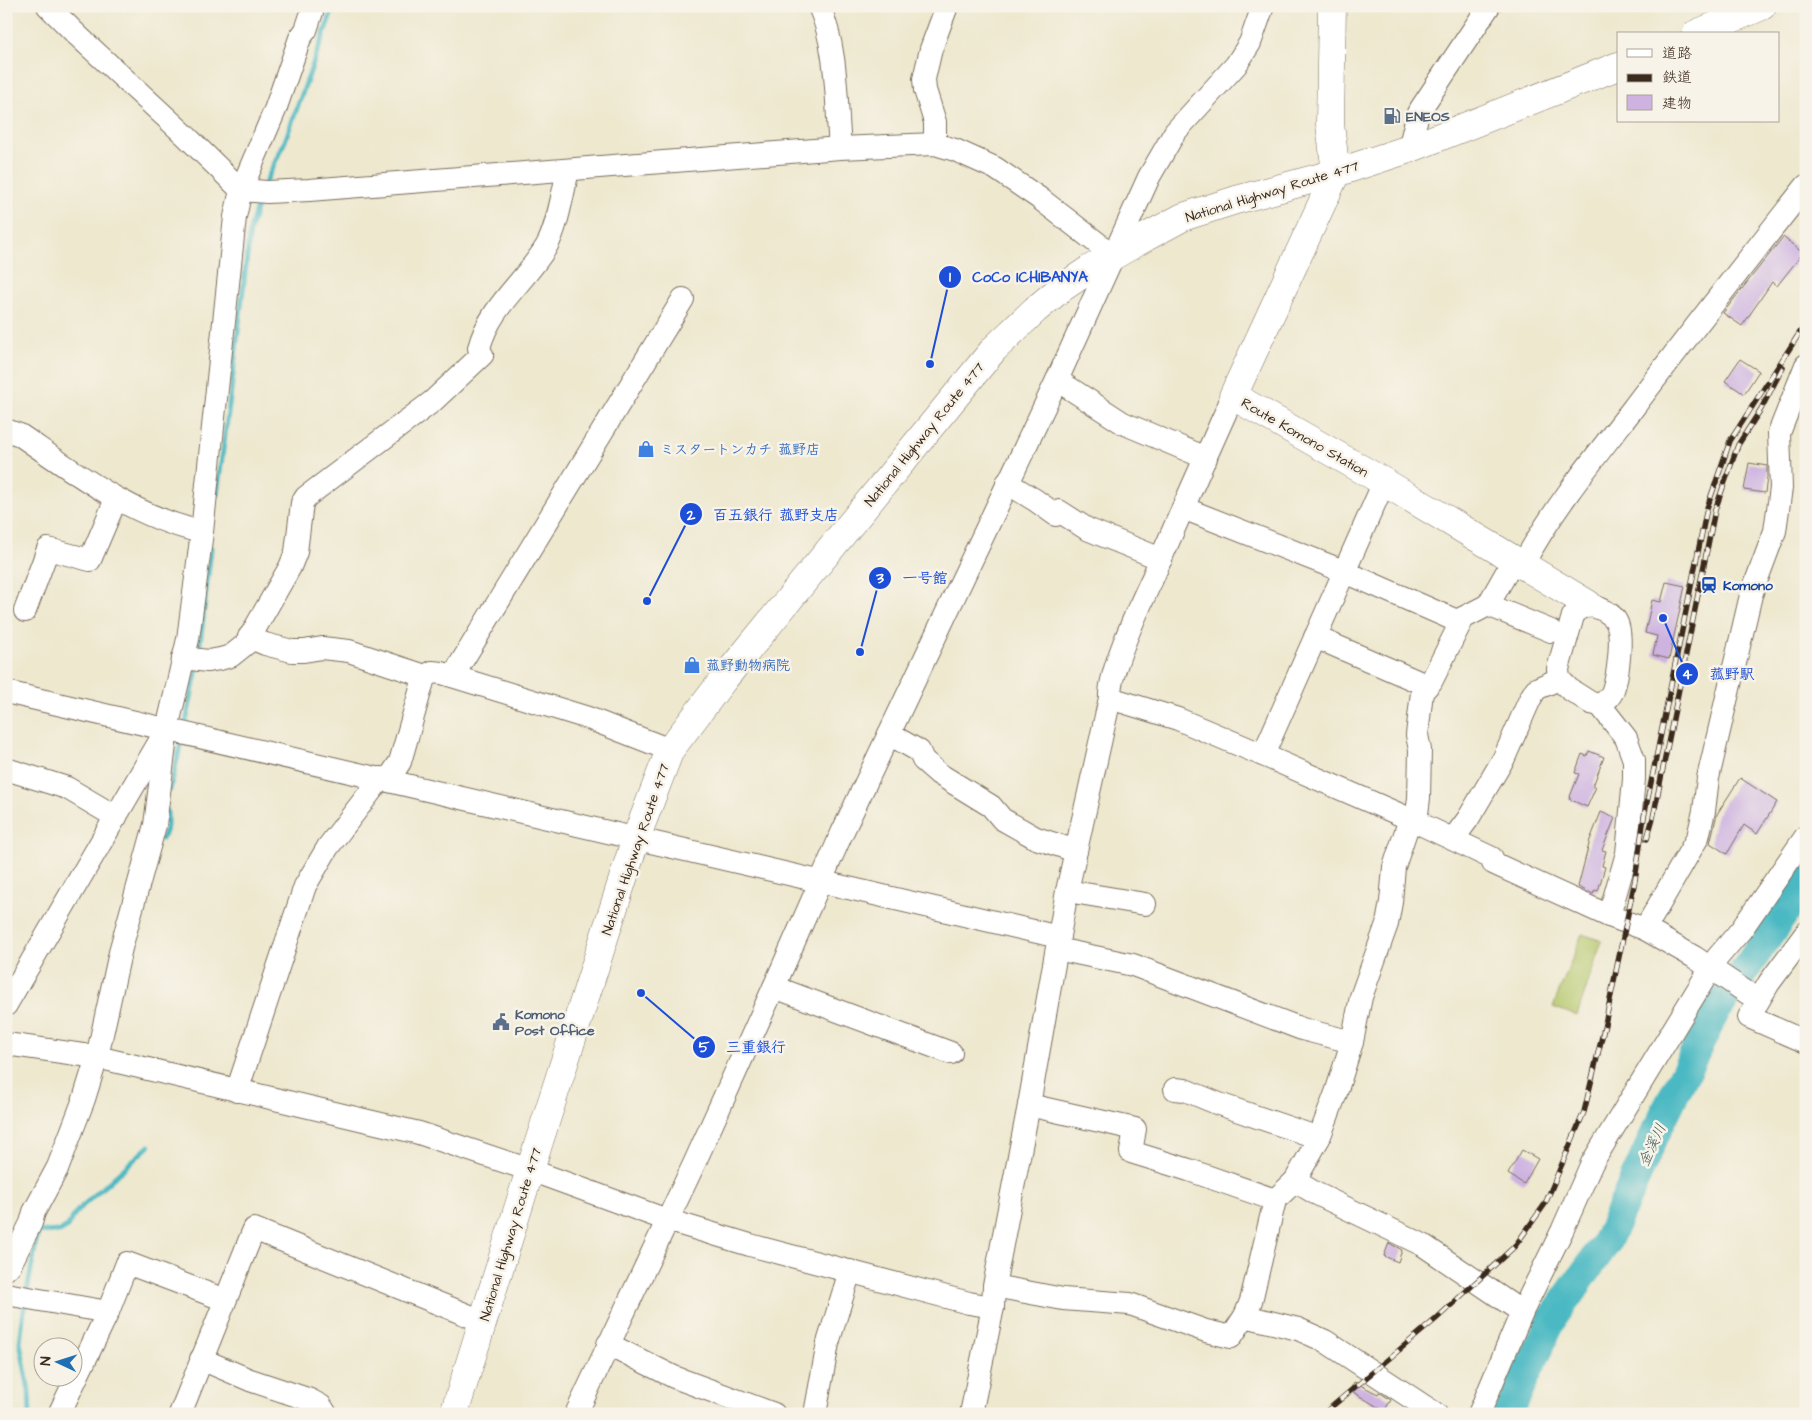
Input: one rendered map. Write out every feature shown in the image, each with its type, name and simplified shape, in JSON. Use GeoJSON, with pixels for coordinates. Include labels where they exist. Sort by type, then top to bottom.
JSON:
{"type":"FeatureCollection","features":[{"type":"Feature","properties":{"kind":"main road"},"geometry":{"type":"LineString","coordinates":[[1332,6],[1330,124],[1336,173]]}},
{"type":"Feature","properties":{"kind":"main road"},"geometry":{"type":"LineString","coordinates":[[1701,32],[1762,6]]}},
{"type":"Feature","properties":{"kind":"main road","name":"National Highway Route 477"},"geometry":{"type":"LineString","coordinates":[[454,1414],[636,838],[670,750],[729,672],[994,349],[1059,290],[1146,236],[1183,218],[1236,200],[1336,173],[1410,149],[1617,66]]}},
{"type":"Feature","properties":{"kind":"main road","name":"Route Komono Station"},"geometry":{"type":"LineString","coordinates":[[1336,173],[1233,396],[1384,482],[1588,604]]}},
{"type":"Feature","properties":{"kind":"street"},"geometry":{"type":"LineString","coordinates":[[48,6],[185,135],[253,191],[310,190],[840,148],[935,144],[955,150],[995,168],[1039,198],[1114,256]]}},
{"type":"Feature","properties":{"kind":"street"},"geometry":{"type":"LineString","coordinates":[[6,1269],[10,1265],[31,1223],[34,1212],[58,1167],[84,1099],[97,1057],[121,948],[155,825],[170,730],[193,659],[188,639],[202,532],[235,217],[253,191],[275,110],[300,38],[306,30],[314,6]]}},
{"type":"Feature","properties":{"kind":"street"},"geometry":{"type":"LineString","coordinates":[[819,6],[832,57],[840,148]]}},
{"type":"Feature","properties":{"kind":"street"},"geometry":{"type":"LineString","coordinates":[[935,144],[935,122],[925,90],[924,79],[931,49],[947,6]]}},
{"type":"Feature","properties":{"kind":"street"},"geometry":{"type":"LineString","coordinates":[[576,1414],[774,987],[842,833],[1057,380],[1149,177],[1175,132],[1236,65],[1250,43],[1263,6]]}},
{"type":"Feature","properties":{"kind":"street"},"geometry":{"type":"LineString","coordinates":[[1410,149],[1418,113],[1489,6]]}},
{"type":"Feature","properties":{"kind":"street"},"geometry":{"type":"LineString","coordinates":[[193,659],[220,659],[230,656],[246,644],[290,567],[296,552],[302,503],[306,497],[433,401],[482,355],[479,348],[486,325],[548,245],[568,170]]}},
{"type":"Feature","properties":{"kind":"street"},"geometry":{"type":"LineString","coordinates":[[6,1044],[97,1057],[419,1133],[530,1170],[667,1220],[750,1245],[968,1303],[993,1296],[1130,1304],[1231,1337],[1245,1316],[1251,1301],[1275,1200],[1295,1181],[1319,1138],[1336,1093],[1352,1042],[1361,997],[1387,924],[1394,867],[1413,820],[1419,798],[1420,759],[1417,735],[1422,692],[1431,682],[1460,620],[1488,605],[1574,484],[1806,186]]}},
{"type":"Feature","properties":{"kind":"street"},"geometry":{"type":"LineString","coordinates":[[453,676],[683,299]]}},
{"type":"Feature","properties":{"kind":"street"},"geometry":{"type":"LineString","coordinates":[[1645,930],[1698,837],[1704,811],[1708,778],[1751,595],[1775,531],[1781,488],[1779,433],[1806,365]]}},
{"type":"Feature","properties":{"kind":"street"},"geometry":{"type":"LineString","coordinates":[[1057,380],[1123,423],[1206,458]]}},
{"type":"Feature","properties":{"kind":"street"},"geometry":{"type":"LineString","coordinates":[[971,1414],[1067,891],[1110,698],[1110,690],[1120,655],[1233,396]]}},
{"type":"Feature","properties":{"kind":"street"},"geometry":{"type":"LineString","coordinates":[[6,430],[20,435],[116,499],[180,527],[202,532]]}},
{"type":"Feature","properties":{"kind":"street"},"geometry":{"type":"LineString","coordinates":[[1263,755],[1384,482]]}},
{"type":"Feature","properties":{"kind":"street"},"geometry":{"type":"LineString","coordinates":[[1007,483],[1056,515],[1059,511],[1087,529],[1161,559]]}},
{"type":"Feature","properties":{"kind":"street"},"geometry":{"type":"LineString","coordinates":[[25,611],[48,549],[90,560],[116,499]]}},
{"type":"Feature","properties":{"kind":"street"},"geometry":{"type":"LineString","coordinates":[[1183,508],[1460,620]]}},
{"type":"Feature","properties":{"kind":"street"},"geometry":{"type":"LineString","coordinates":[[1600,705],[1608,700],[1613,691],[1620,634],[1617,622],[1610,614],[1588,604],[1579,608],[1573,616],[1558,669],[1560,679],[1569,689],[1591,703],[1600,705],[1626,738],[1634,760],[1634,779],[1626,853],[1610,916]]}},
{"type":"Feature","properties":{"kind":"street"},"geometry":{"type":"LineString","coordinates":[[1488,605],[1551,631]]}},
{"type":"Feature","properties":{"kind":"street"},"geometry":{"type":"LineString","coordinates":[[249,637],[265,644],[292,651],[322,648],[349,651],[422,675],[424,678]]}},
{"type":"Feature","properties":{"kind":"street"},"geometry":{"type":"LineString","coordinates":[[1315,637],[1426,686]]}},
{"type":"Feature","properties":{"kind":"street"},"geometry":{"type":"LineString","coordinates":[[237,1091],[305,886],[328,847],[400,762],[424,678],[432,672],[453,676],[588,718],[670,750]]}},
{"type":"Feature","properties":{"kind":"street"},"geometry":{"type":"LineString","coordinates":[[1453,839],[1468,819],[1504,758],[1530,699],[1536,690],[1560,679]]}},
{"type":"Feature","properties":{"kind":"street"},"geometry":{"type":"LineString","coordinates":[[6,692],[822,880],[1133,965],[1302,1029],[1352,1042]]}},
{"type":"Feature","properties":{"kind":"street"},"geometry":{"type":"LineString","coordinates":[[1110,698],[1178,719],[1413,820],[1492,858],[1493,863],[1645,930],[1694,957],[1754,999]]}},
{"type":"Feature","properties":{"kind":"street"},"geometry":{"type":"LineString","coordinates":[[6,1005],[116,816],[170,730]]}},
{"type":"Feature","properties":{"kind":"street"},"geometry":{"type":"LineString","coordinates":[[889,734],[919,752],[923,760],[939,774],[991,806],[1002,819],[1036,838],[1076,851]]}},
{"type":"Feature","properties":{"kind":"street"},"geometry":{"type":"LineString","coordinates":[[6,769],[67,788],[116,816]]}},
{"type":"Feature","properties":{"kind":"street"},"geometry":{"type":"LineString","coordinates":[[1479,1414],[1522,1312],[1562,1231],[1592,1162],[1714,970],[1717,958],[1741,930],[1806,836]]}},
{"type":"Feature","properties":{"kind":"street"},"geometry":{"type":"LineString","coordinates":[[1067,891],[1145,904]]}},
{"type":"Feature","properties":{"kind":"street"},"geometry":{"type":"LineString","coordinates":[[1806,933],[1754,999],[1749,1016],[1806,1042]]}},
{"type":"Feature","properties":{"kind":"street"},"geometry":{"type":"LineString","coordinates":[[774,987],[951,1053]]}},
{"type":"Feature","properties":{"kind":"street"},"geometry":{"type":"LineString","coordinates":[[1175,1089],[1184,1090],[1319,1138]]}},
{"type":"Feature","properties":{"kind":"street"},"geometry":{"type":"LineString","coordinates":[[1029,1105],[1135,1128],[1131,1152],[1275,1200]]}},
{"type":"Feature","properties":{"kind":"street"},"geometry":{"type":"LineString","coordinates":[[1295,1181],[1315,1193],[1423,1244],[1522,1312]]}},
{"type":"Feature","properties":{"kind":"street"},"geometry":{"type":"LineString","coordinates":[[180,1414],[254,1229],[482,1321]]}},
{"type":"Feature","properties":{"kind":"street"},"geometry":{"type":"LineString","coordinates":[[59,1414],[108,1312],[127,1262],[225,1300]]}},
{"type":"Feature","properties":{"kind":"street"},"geometry":{"type":"LineString","coordinates":[[815,1414],[828,1343],[850,1271]]}},
{"type":"Feature","properties":{"kind":"street"},"geometry":{"type":"LineString","coordinates":[[12,1295],[108,1312]]}},
{"type":"Feature","properties":{"kind":"street"},"geometry":{"type":"LineString","coordinates":[[1245,1316],[1298,1329],[1325,1341],[1436,1414]]}},
{"type":"Feature","properties":{"kind":"street"},"geometry":{"type":"LineString","coordinates":[[608,1344],[674,1377],[774,1414]]}},
{"type":"Feature","properties":{"kind":"street"},"geometry":{"type":"LineString","coordinates":[[202,1359],[250,1380],[310,1400],[321,1406],[326,1414]]}},
{"type":"Feature","properties":{"kind":"green space"},"geometry":{"type":"Polygon","coordinates":[[[1582,934],[1602,941],[1577,1016],[1553,1007],[1582,934]]]}},
{"type":"Feature","properties":{"kind":"building"},"geometry":{"type":"Polygon","coordinates":[[[1783,237],[1803,253],[1777,286],[1772,282],[1742,326],[1723,313],[1783,237]]]}},
{"type":"Feature","properties":{"kind":"building"},"geometry":{"type":"Polygon","coordinates":[[[1740,359],[1759,371],[1744,394],[1725,381],[1740,359]]]}},
{"type":"Feature","properties":{"kind":"building"},"geometry":{"type":"Polygon","coordinates":[[[1749,463],[1767,466],[1765,493],[1744,490],[1749,463]]]}},
{"type":"Feature","properties":{"kind":"building"},"geometry":{"type":"Polygon","coordinates":[[[1666,582],[1685,586],[1669,659],[1653,655],[1657,636],[1645,633],[1652,600],[1661,602],[1666,582]]]}},
{"type":"Feature","properties":{"kind":"building"},"geometry":{"type":"Polygon","coordinates":[[[1589,751],[1604,757],[1593,786],[1596,787],[1587,807],[1569,799],[1579,774],[1575,773],[1582,754],[1587,756],[1589,751]]]}},
{"type":"Feature","properties":{"kind":"building"},"geometry":{"type":"Polygon","coordinates":[[[1740,778],[1777,802],[1757,834],[1744,825],[1727,854],[1710,843],[1717,814],[1740,778]]]}},
{"type":"Feature","properties":{"kind":"building"},"geometry":{"type":"Polygon","coordinates":[[[1601,812],[1615,818],[1602,850],[1606,851],[1602,866],[1605,867],[1598,891],[1595,890],[1593,894],[1578,887],[1590,840],[1601,812]]]}},
{"type":"Feature","properties":{"kind":"building"},"geometry":{"type":"Polygon","coordinates":[[[1522,1150],[1538,1159],[1524,1184],[1508,1174],[1522,1150]]]}},
{"type":"Feature","properties":{"kind":"building"},"geometry":{"type":"Polygon","coordinates":[[[1389,1243],[1402,1250],[1398,1262],[1384,1256],[1389,1243]]]}},
{"type":"Feature","properties":{"kind":"building"},"geometry":{"type":"Polygon","coordinates":[[[1354,1382],[1378,1394],[1379,1392],[1391,1400],[1384,1411],[1350,1390],[1354,1382]]]}},
{"type":"Feature","properties":{"kind":"waterway"},"geometry":{"type":"LineString","coordinates":[[264,186],[285,141],[334,6]]}},
{"type":"Feature","properties":{"kind":"waterway"},"geometry":{"type":"LineString","coordinates":[[217,494],[250,230],[260,196]]}},
{"type":"Feature","properties":{"kind":"waterway"},"geometry":{"type":"LineString","coordinates":[[199,653],[211,548]]}},
{"type":"Feature","properties":{"kind":"waterway"},"geometry":{"type":"LineString","coordinates":[[185,727],[198,664]]}},
{"type":"Feature","properties":{"kind":"waterway"},"geometry":{"type":"LineString","coordinates":[[170,790],[182,738]]}},
{"type":"Feature","properties":{"kind":"waterway"},"geometry":{"type":"LineString","coordinates":[[162,839],[167,826],[167,811]]}},
{"type":"Feature","properties":{"kind":"waterway","name":"金溪川"},"geometry":{"type":"LineString","coordinates":[[1508,1414],[1553,1317],[1606,1243],[1660,1123],[1714,1014],[1806,882]]}},
{"type":"Feature","properties":{"kind":"waterway"},"geometry":{"type":"LineString","coordinates":[[27,1292],[38,1232],[61,1231],[66,1228],[78,1210],[149,1146]]}},
{"type":"Feature","properties":{"kind":"waterway"},"geometry":{"type":"LineString","coordinates":[[25,1303],[20,1342],[29,1391],[30,1414]]}},
{"type":"Feature","properties":{"kind":"railway"},"geometry":{"type":"LineString","coordinates":[[1323,1414],[1436,1319],[1515,1246],[1545,1204],[1584,1112],[1605,1024],[1635,880],[1644,817],[1707,508],[1730,441],[1806,323]]}},
{"type":"Feature","properties":{"kind":"railway"},"geometry":{"type":"LineString","coordinates":[[1647,839],[1653,818],[1715,510],[1738,445],[1761,409],[1783,367]]}},
{"type":"Feature","properties":{"kind":"place","name":"ENEOS"},"geometry":{"type":"Point","coordinates":[1392,116]}},
{"type":"Feature","properties":{"kind":"place","name":"CoCo ICHIBANYA"},"geometry":{"type":"Point","coordinates":[930,364]}},
{"type":"Feature","properties":{"kind":"place","name":"ミスタートンカチ 菰野店"},"geometry":{"type":"Point","coordinates":[646,449]}},
{"type":"Feature","properties":{"kind":"place","name":"Komono"},"geometry":{"type":"Point","coordinates":[1709,585]}},
{"type":"Feature","properties":{"kind":"place","name":"百五銀行 菰野支店"},"geometry":{"type":"Point","coordinates":[647,601]}},
{"type":"Feature","properties":{"kind":"place","name":"菰野駅"},"geometry":{"type":"Point","coordinates":[1663,618]}},
{"type":"Feature","properties":{"kind":"place","name":"一号館"},"geometry":{"type":"Point","coordinates":[860,652]}},
{"type":"Feature","properties":{"kind":"place","name":"菰野動物病院"},"geometry":{"type":"Point","coordinates":[692,665]}},
{"type":"Feature","properties":{"kind":"place","name":"三重銀行"},"geometry":{"type":"Point","coordinates":[641,993]}},
{"type":"Feature","properties":{"kind":"place","name":"Komono Post Office"},"geometry":{"type":"Point","coordinates":[501,1022]}}]}
